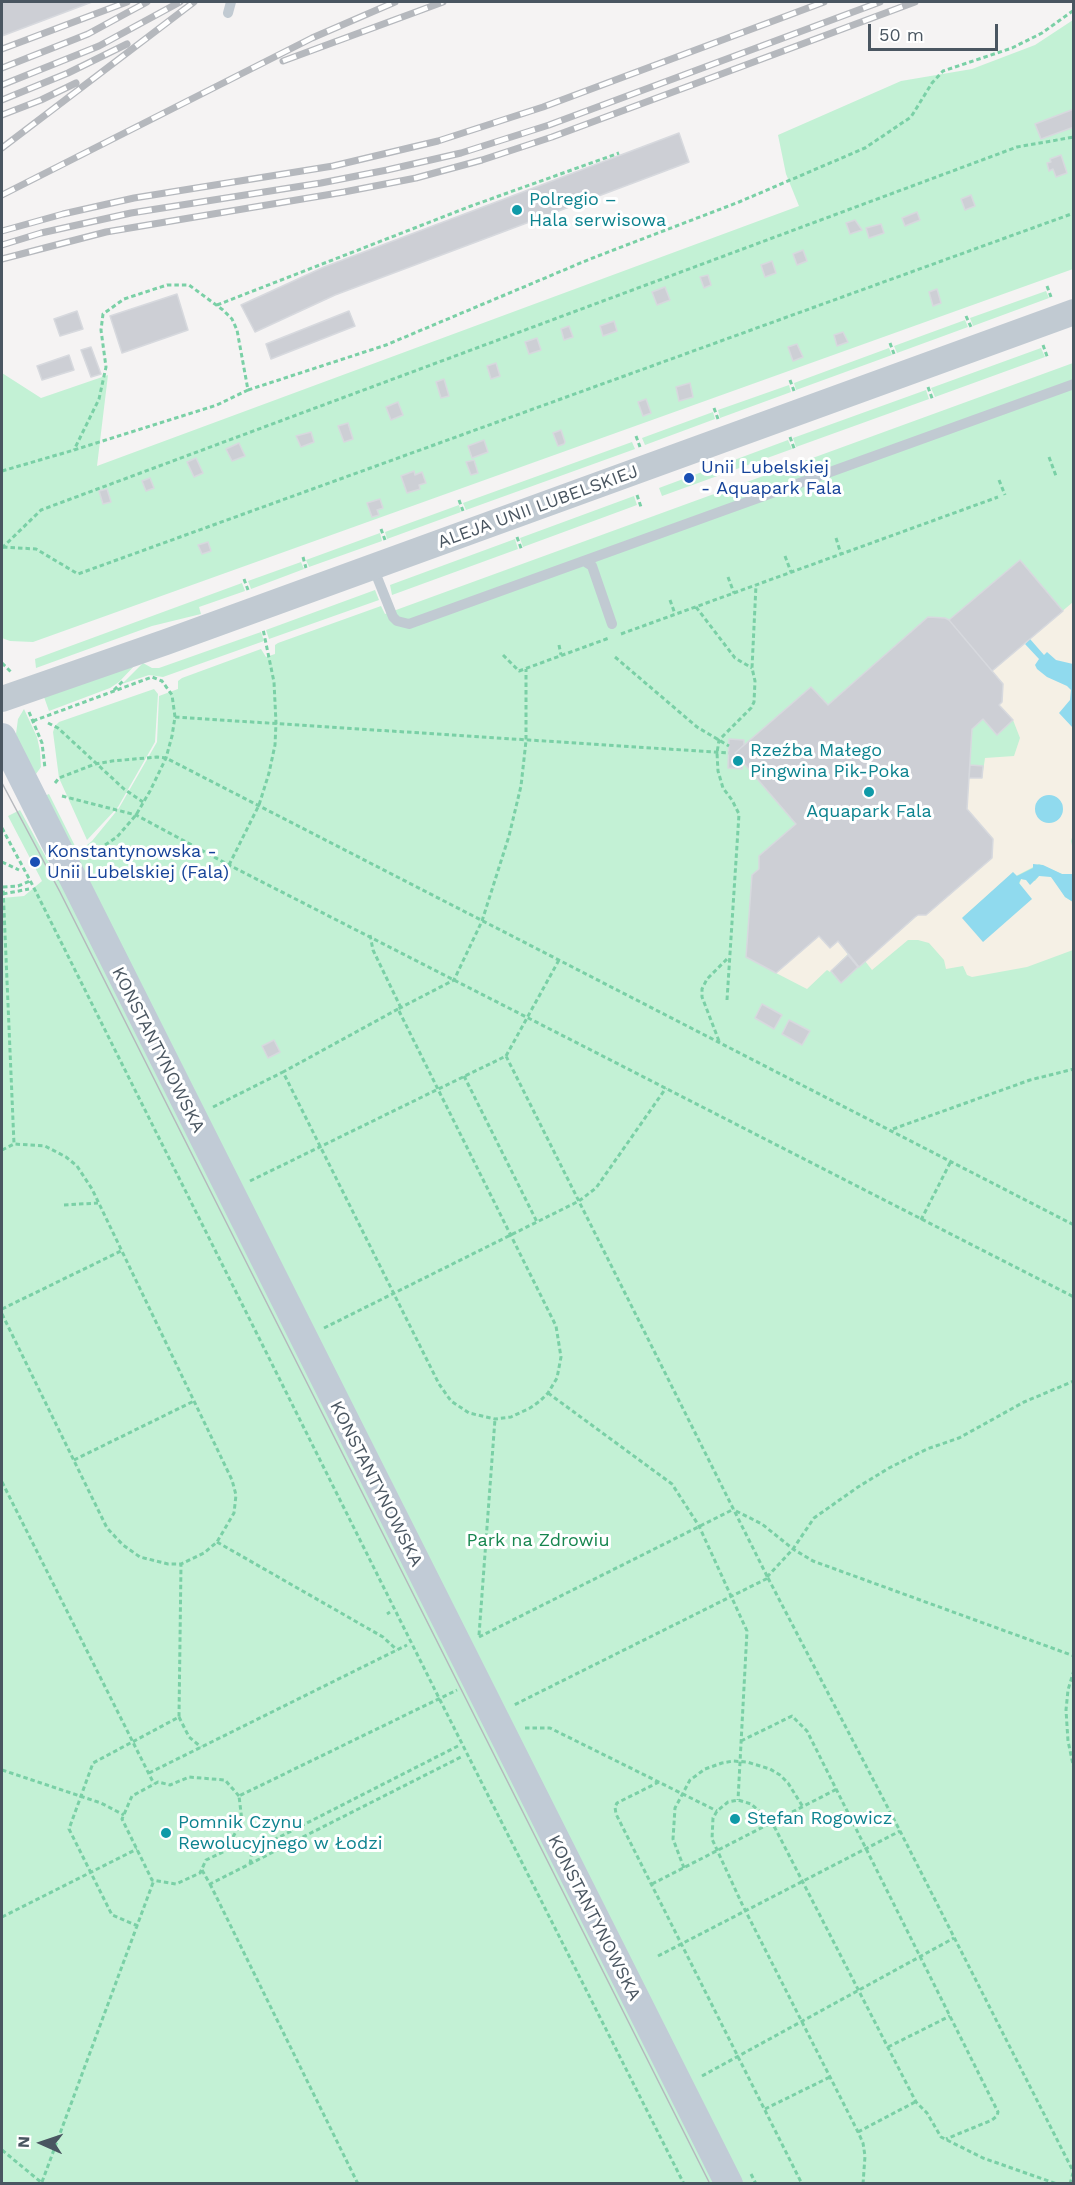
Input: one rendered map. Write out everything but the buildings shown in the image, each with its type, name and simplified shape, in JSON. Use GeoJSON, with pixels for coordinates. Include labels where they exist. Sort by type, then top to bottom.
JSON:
{"type":"FeatureCollection","features":[{"type":"Feature","properties":{"kind":"main road","name":"KONSTANTYNOWSKA"},"geometry":{"type":"LineString","coordinates":[[2,737],[35,778],[729,2184]]}},
{"type":"Feature","properties":{"kind":"main road","name":"KONSTANTYNOWSKA"},"geometry":{"type":"LineString","coordinates":[[2,759],[35,778]]}},
{"type":"Feature","properties":{"kind":"street","name":"ALEJA UNII LUBELSKIEJ"},"geometry":{"type":"LineString","coordinates":[[14,702],[373,567],[1074,312]]}},
{"type":"Feature","properties":{"kind":"lane"},"geometry":{"type":"LineString","coordinates":[[373,567],[393,617],[397,621],[409,624],[1074,384]]}},
{"type":"Feature","properties":{"kind":"lane"},"geometry":{"type":"LineString","coordinates":[[584,561],[592,567],[612,624]]}},
{"type":"Feature","properties":{"kind":"path"},"geometry":{"type":"LineString","coordinates":[[2,471],[217,405],[248,390],[386,345],[590,259],[739,202],[865,148],[911,117],[943,70],[1012,48],[1042,33],[1074,10]]}},
{"type":"Feature","properties":{"kind":"path"},"geometry":{"type":"LineString","coordinates":[[2,548],[41,510],[1017,147],[1074,137]]}},
{"type":"Feature","properties":{"kind":"path"},"geometry":{"type":"LineString","coordinates":[[217,305],[471,206],[619,153]]}},
{"type":"Feature","properties":{"kind":"path"},"geometry":{"type":"LineString","coordinates":[[2,548],[36,549],[78,574],[1074,213]]}},
{"type":"Feature","properties":{"kind":"path"},"geometry":{"type":"LineString","coordinates":[[74,450],[99,399],[106,367],[101,330],[103,314],[124,299],[167,285],[189,285],[217,305],[232,319],[237,330],[248,390]]}},
{"type":"Feature","properties":{"kind":"path"},"geometry":{"type":"LineString","coordinates":[[1047,286],[1051,297]]}},
{"type":"Feature","properties":{"kind":"path"},"geometry":{"type":"LineString","coordinates":[[966,316],[970,327]]}},
{"type":"Feature","properties":{"kind":"path"},"geometry":{"type":"LineString","coordinates":[[890,343],[894,354]]}},
{"type":"Feature","properties":{"kind":"path"},"geometry":{"type":"LineString","coordinates":[[1043,345],[1048,359]]}},
{"type":"Feature","properties":{"kind":"path"},"geometry":{"type":"LineString","coordinates":[[790,380],[794,391]]}},
{"type":"Feature","properties":{"kind":"path"},"geometry":{"type":"LineString","coordinates":[[928,387],[933,401]]}},
{"type":"Feature","properties":{"kind":"path"},"geometry":{"type":"LineString","coordinates":[[714,408],[718,418]]}},
{"type":"Feature","properties":{"kind":"path"},"geometry":{"type":"LineString","coordinates":[[636,436],[640,447]]}},
{"type":"Feature","properties":{"kind":"path"},"geometry":{"type":"LineString","coordinates":[[790,437],[795,451]]}},
{"type":"Feature","properties":{"kind":"path"},"geometry":{"type":"LineString","coordinates":[[1049,457],[1056,476]]}},
{"type":"Feature","properties":{"kind":"path"},"geometry":{"type":"LineString","coordinates":[[999,480],[1005,495]]}},
{"type":"Feature","properties":{"kind":"path"},"geometry":{"type":"LineString","coordinates":[[641,507],[636,495],[645,492]]}},
{"type":"Feature","properties":{"kind":"path"},"geometry":{"type":"LineString","coordinates":[[503,656],[519,671],[526,669],[998,497]]}},
{"type":"Feature","properties":{"kind":"path"},"geometry":{"type":"LineString","coordinates":[[459,500],[463,511]]}},
{"type":"Feature","properties":{"kind":"path"},"geometry":{"type":"LineString","coordinates":[[381,529],[385,540]]}},
{"type":"Feature","properties":{"kind":"path"},"geometry":{"type":"LineString","coordinates":[[517,537],[522,551]]}},
{"type":"Feature","properties":{"kind":"path"},"geometry":{"type":"LineString","coordinates":[[836,538],[841,554]]}},
{"type":"Feature","properties":{"kind":"path"},"geometry":{"type":"LineString","coordinates":[[785,556],[791,572]]}},
{"type":"Feature","properties":{"kind":"path"},"geometry":{"type":"LineString","coordinates":[[303,557],[306,568]]}},
{"type":"Feature","properties":{"kind":"path"},"geometry":{"type":"LineString","coordinates":[[728,577],[734,593]]}},
{"type":"Feature","properties":{"kind":"path"},"geometry":{"type":"LineString","coordinates":[[244,579],[248,590]]}},
{"type":"Feature","properties":{"kind":"path"},"geometry":{"type":"LineString","coordinates":[[727,1000],[739,814],[723,788],[718,771],[717,753],[720,740],[754,702],[755,681],[752,668],[756,585]]}},
{"type":"Feature","properties":{"kind":"path"},"geometry":{"type":"LineString","coordinates":[[670,600],[675,614]]}},
{"type":"Feature","properties":{"kind":"path"},"geometry":{"type":"LineString","coordinates":[[696,607],[735,658],[752,668]]}},
{"type":"Feature","properties":{"kind":"path"},"geometry":{"type":"LineString","coordinates":[[229,865],[259,805],[275,745],[274,682],[263,629]]}},
{"type":"Feature","properties":{"kind":"path"},"geometry":{"type":"LineString","coordinates":[[559,645],[561,656]]}},
{"type":"Feature","properties":{"kind":"path"},"geometry":{"type":"LineString","coordinates":[[615,657],[697,726],[729,746]]}},
{"type":"Feature","properties":{"kind":"path"},"geometry":{"type":"LineString","coordinates":[[2,663],[10,669],[13,675]]}},
{"type":"Feature","properties":{"kind":"path"},"geometry":{"type":"LineString","coordinates":[[213,1107],[454,980],[482,921],[519,800],[526,741],[526,669]]}},
{"type":"Feature","properties":{"kind":"path"},"geometry":{"type":"LineString","coordinates":[[33,721],[152,678],[162,681],[172,695],[175,717],[166,758],[144,802],[117,837],[96,851],[94,856],[84,854]]}},
{"type":"Feature","properties":{"kind":"path"},"geometry":{"type":"LineString","coordinates":[[14,702],[33,721],[42,743],[35,778]]}},
{"type":"Feature","properties":{"kind":"path"},"geometry":{"type":"LineString","coordinates":[[175,717],[729,753]]}},
{"type":"Feature","properties":{"kind":"path"},"geometry":{"type":"LineString","coordinates":[[48,723],[58,728],[124,789],[144,802]]}},
{"type":"Feature","properties":{"kind":"path"},"geometry":{"type":"LineString","coordinates":[[55,783],[59,778],[112,760],[166,758],[1074,1225]]}},
{"type":"Feature","properties":{"kind":"path"},"geometry":{"type":"LineString","coordinates":[[62,796],[136,815],[229,865],[370,935],[1074,1297]]}},
{"type":"Feature","properties":{"kind":"path"},"geometry":{"type":"LineString","coordinates":[[2,828],[684,2184]]}},
{"type":"Feature","properties":{"kind":"path"},"geometry":{"type":"LineString","coordinates":[[88,850],[96,851]]}},
{"type":"Feature","properties":{"kind":"path"},"geometry":{"type":"LineString","coordinates":[[2,862],[20,870]]}},
{"type":"Feature","properties":{"kind":"path"},"geometry":{"type":"LineString","coordinates":[[14,1144],[2,887],[18,886],[30,881]]}},
{"type":"Feature","properties":{"kind":"path"},"geometry":{"type":"LineString","coordinates":[[2,894],[29,889]]}},
{"type":"Feature","properties":{"kind":"path"},"geometry":{"type":"LineString","coordinates":[[283,1072],[439,1384],[452,1401],[469,1413],[495,1419],[512,1417],[540,1401],[548,1393],[560,1368],[561,1357],[556,1326],[437,1088],[373,950],[370,935]]}},
{"type":"Feature","properties":{"kind":"path"},"geometry":{"type":"LineString","coordinates":[[719,1043],[702,997],[702,989],[707,979],[729,957]]}},
{"type":"Feature","properties":{"kind":"path"},"geometry":{"type":"LineString","coordinates":[[250,1181],[506,1056],[559,960]]}},
{"type":"Feature","properties":{"kind":"path"},"geometry":{"type":"LineString","coordinates":[[506,1056],[768,1577],[1073,2173],[1070,2184]]}},
{"type":"Feature","properties":{"kind":"path"},"geometry":{"type":"LineString","coordinates":[[892,1130],[1030,1080],[1074,1069]]}},
{"type":"Feature","properties":{"kind":"path"},"geometry":{"type":"LineString","coordinates":[[464,1076],[537,1222]]}},
{"type":"Feature","properties":{"kind":"path"},"geometry":{"type":"LineString","coordinates":[[324,1328],[579,1201],[596,1188],[666,1088]]}},
{"type":"Feature","properties":{"kind":"path"},"geometry":{"type":"LineString","coordinates":[[2,1150],[14,1144],[45,1146],[66,1157],[77,1166],[98,1203],[225,1464],[236,1495],[234,1513],[217,1542],[204,1553],[181,1564],[168,1564],[140,1557],[123,1545],[107,1528],[2,1314]]}},
{"type":"Feature","properties":{"kind":"path"},"geometry":{"type":"LineString","coordinates":[[921,1220],[951,1161]]}},
{"type":"Feature","properties":{"kind":"path"},"geometry":{"type":"LineString","coordinates":[[64,1205],[98,1203]]}},
{"type":"Feature","properties":{"kind":"path"},"geometry":{"type":"LineString","coordinates":[[2,1309],[122,1251]]}},
{"type":"Feature","properties":{"kind":"path"},"geometry":{"type":"LineString","coordinates":[[514,1706],[768,1577],[793,1549],[814,1518],[889,1468],[927,1449],[960,1438],[1024,1402],[1074,1381]]}},
{"type":"Feature","properties":{"kind":"path"},"geometry":{"type":"LineString","coordinates":[[548,1393],[672,1485],[699,1527],[747,1631],[738,1800]]}},
{"type":"Feature","properties":{"kind":"path"},"geometry":{"type":"LineString","coordinates":[[74,1460],[194,1401]]}},
{"type":"Feature","properties":{"kind":"path"},"geometry":{"type":"LineString","coordinates":[[495,1419],[479,1637],[734,1509]]}},
{"type":"Feature","properties":{"kind":"path"},"geometry":{"type":"LineString","coordinates":[[2,1482],[154,1784]]}},
{"type":"Feature","properties":{"kind":"path"},"geometry":{"type":"LineString","coordinates":[[734,1509],[770,1529],[793,1549],[820,1564],[1074,1656]]}},
{"type":"Feature","properties":{"kind":"path"},"geometry":{"type":"LineString","coordinates":[[217,1542],[383,1637],[397,1650]]}},
{"type":"Feature","properties":{"kind":"path"},"geometry":{"type":"LineString","coordinates":[[181,1564],[179,1717],[189,1737],[201,1747]]}},
{"type":"Feature","properties":{"kind":"path"},"geometry":{"type":"LineString","coordinates":[[149,1773],[407,1645]]}},
{"type":"Feature","properties":{"kind":"path"},"geometry":{"type":"LineString","coordinates":[[1074,1670],[1068,1690],[1066,1710],[1068,1741],[1074,1769]]}},
{"type":"Feature","properties":{"kind":"path"},"geometry":{"type":"LineString","coordinates":[[238,1796],[457,1689]]}},
{"type":"Feature","properties":{"kind":"path"},"geometry":{"type":"LineString","coordinates":[[741,1741],[792,1716],[807,1731],[837,1789],[998,2112],[998,2116],[992,2120],[946,2139]]}},
{"type":"Feature","properties":{"kind":"path"},"geometry":{"type":"LineString","coordinates":[[138,1926],[112,1915],[69,1829],[93,1763],[179,1717]]}},
{"type":"Feature","properties":{"kind":"path"},"geometry":{"type":"LineString","coordinates":[[525,1728],[550,1728],[717,1811]]}},
{"type":"Feature","properties":{"kind":"path"},"geometry":{"type":"LineString","coordinates":[[250,1864],[252,1851],[458,1746]]}},
{"type":"Feature","properties":{"kind":"path"},"geometry":{"type":"LineString","coordinates":[[210,1884],[463,1756]]}},
{"type":"Feature","properties":{"kind":"path"},"geometry":{"type":"LineString","coordinates":[[684,1868],[675,1848],[672,1830],[675,1808],[690,1780],[705,1769],[722,1763],[740,1762],[759,1765],[780,1775],[788,1783],[803,1807]]}},
{"type":"Feature","properties":{"kind":"path"},"geometry":{"type":"LineString","coordinates":[[2,1770],[101,1803],[124,1815]]}},
{"type":"Feature","properties":{"kind":"path"},"geometry":{"type":"LineString","coordinates":[[189,1777],[225,1780],[238,1796],[242,1821],[225,1851],[206,1860],[200,1873],[176,1884],[152,1880],[122,1820],[132,1796],[154,1784],[158,1782],[170,1785],[189,1777]]}},
{"type":"Feature","properties":{"kind":"path"},"geometry":{"type":"LineString","coordinates":[[659,1782],[622,1800],[615,1807],[616,1814],[802,2184]]}},
{"type":"Feature","properties":{"kind":"path"},"geometry":{"type":"LineString","coordinates":[[652,1884],[837,1789]]}},
{"type":"Feature","properties":{"kind":"path"},"geometry":{"type":"LineString","coordinates":[[863,2184],[865,2156],[863,2143],[712,1839],[711,1828],[717,1811],[728,1802],[738,1800],[752,1804],[771,1823],[916,2102],[927,2113],[940,2137],[983,2158],[1057,2184]]}},
{"type":"Feature","properties":{"kind":"path"},"geometry":{"type":"LineString","coordinates":[[658,1956],[900,1831]]}},
{"type":"Feature","properties":{"kind":"path"},"geometry":{"type":"LineString","coordinates":[[2,1917],[137,1849]]}},
{"type":"Feature","properties":{"kind":"path"},"geometry":{"type":"LineString","coordinates":[[202,1870],[358,2184]]}},
{"type":"Feature","properties":{"kind":"path"},"geometry":{"type":"LineString","coordinates":[[2,2150],[43,2183],[154,1880]]}},
{"type":"Feature","properties":{"kind":"path"},"geometry":{"type":"LineString","coordinates":[[702,2076],[954,1938]]}},
{"type":"Feature","properties":{"kind":"path"},"geometry":{"type":"LineString","coordinates":[[887,2047],[950,2016]]}},
{"type":"Feature","properties":{"kind":"path"},"geometry":{"type":"LineString","coordinates":[[765,2109],[830,2077]]}},
{"type":"Feature","properties":{"kind":"path"},"geometry":{"type":"LineString","coordinates":[[858,2132],[916,2102]]}},
{"type":"Feature","properties":{"kind":"green space"},"geometry":{"type":"Polygon","coordinates":[[[1073,20],[1073,269],[33,642],[10,641],[2,638],[2,373],[41,398],[108,375],[97,466],[799,206],[786,174],[778,135],[901,81],[972,69],[1035,45],[1073,20]]]}},
{"type":"Feature","properties":{"kind":"green space"},"geometry":{"type":"Polygon","coordinates":[[[1046,291],[1049,298],[973,326],[970,318],[1046,291]]]}},
{"type":"Feature","properties":{"kind":"green space"},"geometry":{"type":"Polygon","coordinates":[[[965,320],[968,327],[897,353],[894,346],[965,320]]]}},
{"type":"Feature","properties":{"kind":"green space"},"geometry":{"type":"Polygon","coordinates":[[[889,348],[892,355],[796,390],[794,383],[889,348]]]}},
{"type":"Feature","properties":{"kind":"green space"},"geometry":{"type":"Polygon","coordinates":[[[1041,348],[1045,357],[935,397],[931,388],[1041,348]]]}},
{"type":"Feature","properties":{"kind":"green space","name":"Park na Zdrowiu"},"geometry":{"type":"Polygon","coordinates":[[[1073,363],[1073,2183],[2,2183],[2,898],[24,896],[42,881],[8,816],[20,810],[54,872],[73,856],[44,796],[49,794],[78,852],[92,841],[119,808],[157,742],[159,696],[178,689],[178,681],[182,678],[261,649],[266,657],[275,654],[275,645],[278,643],[381,606],[385,614],[1073,363]]]}},
{"type":"Feature","properties":{"kind":"green space"},"geometry":{"type":"Polygon","coordinates":[[[789,385],[791,392],[720,418],[718,410],[789,385]]]}},
{"type":"Feature","properties":{"kind":"green space"},"geometry":{"type":"Polygon","coordinates":[[[926,390],[929,399],[796,447],[793,438],[926,390]]]}},
{"type":"Feature","properties":{"kind":"green space"},"geometry":{"type":"Polygon","coordinates":[[[713,412],[715,419],[645,445],[642,438],[713,412]]]}},
{"type":"Feature","properties":{"kind":"green space"},"geometry":{"type":"Polygon","coordinates":[[[788,440],[792,449],[662,496],[659,488],[788,440]]]}},
{"type":"Feature","properties":{"kind":"green space"},"geometry":{"type":"Polygon","coordinates":[[[632,442],[635,449],[466,510],[463,503],[632,442]]]}},
{"type":"Feature","properties":{"kind":"green space"},"geometry":{"type":"Polygon","coordinates":[[[634,496],[637,505],[523,547],[520,538],[634,496]]]}},
{"type":"Feature","properties":{"kind":"green space"},"geometry":{"type":"Polygon","coordinates":[[[459,505],[461,512],[387,539],[385,532],[459,505]]]}},
{"type":"Feature","properties":{"kind":"green space"},"geometry":{"type":"Polygon","coordinates":[[[380,533],[382,541],[309,567],[306,560],[380,533]]]}},
{"type":"Feature","properties":{"kind":"green space"},"geometry":{"type":"Polygon","coordinates":[[[515,539],[518,549],[392,595],[390,585],[515,539]]]}},
{"type":"Feature","properties":{"kind":"green space"},"geometry":{"type":"Polygon","coordinates":[[[301,562],[304,569],[251,589],[248,581],[301,562]]]}},
{"type":"Feature","properties":{"kind":"green space"},"geometry":{"type":"Polygon","coordinates":[[[242,583],[245,591],[199,607],[201,614],[152,626],[36,668],[35,659],[242,583]]]}},
{"type":"Feature","properties":{"kind":"green space"},"geometry":{"type":"Polygon","coordinates":[[[375,590],[379,600],[269,639],[266,630],[375,590]]]}},
{"type":"Feature","properties":{"kind":"green space"},"geometry":{"type":"Polygon","coordinates":[[[261,632],[264,641],[163,677],[149,675],[122,684],[143,663],[152,668],[159,668],[261,632]]]}},
{"type":"Feature","properties":{"kind":"green space"},"geometry":{"type":"Polygon","coordinates":[[[137,663],[110,688],[49,711],[44,697],[137,663]]]}},
{"type":"Feature","properties":{"kind":"green space"},"geometry":{"type":"Polygon","coordinates":[[[154,689],[158,694],[155,742],[118,807],[87,840],[59,778],[53,732],[55,726],[59,722],[154,689]]]}},
{"type":"Feature","properties":{"kind":"green space"},"geometry":{"type":"Polygon","coordinates":[[[24,709],[37,737],[40,751],[41,767],[36,774],[16,734],[18,719],[24,709]]]}},
{"type":"Feature","properties":{"kind":"sand"},"geometry":{"type":"Polygon","coordinates":[[[1073,602],[1074,831],[1071,841],[1073,874],[1062,874],[1039,864],[1016,876],[1013,873],[962,918],[1019,885],[1021,879],[1035,881],[1039,876],[1049,876],[1054,879],[1065,897],[1073,902],[1073,950],[1027,967],[972,977],[967,975],[963,966],[946,969],[944,960],[929,943],[908,940],[872,970],[865,961],[918,915],[926,915],[992,858],[993,839],[967,809],[969,778],[982,778],[985,758],[1014,756],[1020,738],[1013,720],[999,705],[1002,702],[1003,684],[992,671],[1073,602]]]}},
{"type":"Feature","properties":{"kind":"sand"},"geometry":{"type":"Polygon","coordinates":[[[819,936],[830,948],[838,941],[848,954],[830,972],[827,970],[807,989],[776,973],[819,936]]]}},
{"type":"Feature","properties":{"kind":"water"},"geometry":{"type":"Polygon","coordinates":[[[1030,639],[1044,655],[1047,652],[1056,660],[1073,664],[1073,728],[1059,713],[1070,700],[1071,690],[1037,669],[1035,665],[1039,659],[1025,644],[1030,639]]]}},
{"type":"Feature","properties":{"kind":"water"},"geometry":{"type":"Polygon","coordinates":[[[1049,795],[1059,799],[1063,809],[1059,819],[1049,823],[1039,819],[1035,809],[1039,799],[1049,795]]]}},
{"type":"Feature","properties":{"kind":"water"},"geometry":{"type":"Polygon","coordinates":[[[1033,864],[1043,865],[1062,874],[1073,874],[1073,902],[1065,897],[1051,877],[1039,876],[1030,885],[1026,880],[1021,879],[1019,883],[1032,899],[983,942],[962,918],[1013,872],[1017,876],[1033,868],[1033,864]]]}},
{"type":"Feature","properties":{"kind":"tram line"},"geometry":{"type":"LineString","coordinates":[[2,783],[60,892],[710,2184]]}},
{"type":"Feature","properties":{"kind":"railway"},"geometry":{"type":"LineString","coordinates":[[2,49],[127,2]]}},
{"type":"Feature","properties":{"kind":"railway"},"geometry":{"type":"LineString","coordinates":[[2,68],[88,34],[147,2]]}},
{"type":"Feature","properties":{"kind":"railway"},"geometry":{"type":"LineString","coordinates":[[2,85],[99,46],[180,2]]}},
{"type":"Feature","properties":{"kind":"railway"},"geometry":{"type":"LineString","coordinates":[[2,148],[194,2]]}},
{"type":"Feature","properties":{"kind":"railway"},"geometry":{"type":"LineString","coordinates":[[2,195],[312,38],[395,2]]}},
{"type":"Feature","properties":{"kind":"railway"},"geometry":{"type":"LineString","coordinates":[[283,61],[443,2]]}},
{"type":"Feature","properties":{"kind":"railway"},"geometry":{"type":"LineString","coordinates":[[2,231],[134,198],[333,166],[438,141],[543,107],[824,2]]}},
{"type":"Feature","properties":{"kind":"railway"},"geometry":{"type":"LineString","coordinates":[[2,245],[41,233],[131,213],[321,183],[461,153],[549,125],[880,2]]}},
{"type":"Feature","properties":{"kind":"railway"},"geometry":{"type":"LineString","coordinates":[[2,259],[106,232],[344,192],[416,178],[482,160],[552,137],[915,2]]}},
{"type":"Feature","properties":{"kind":"railway"},"geometry":{"type":"LineString","coordinates":[[2,100],[68,73],[127,44]]}},
{"type":"Feature","properties":{"kind":"railway"},"geometry":{"type":"LineString","coordinates":[[2,115],[76,83]]}},
{"type":"Feature","properties":{"kind":"place","name":"Polregio – Hala serwisowa"},"geometry":{"type":"Point","coordinates":[517,210]}},
{"type":"Feature","properties":{"kind":"place","name":"Unii Lubelskiej - Aquapark Fala"},"geometry":{"type":"Point","coordinates":[689,478]}},
{"type":"Feature","properties":{"kind":"place","name":"Rzeźba Małego Pingwina Pik-Poka"},"geometry":{"type":"Point","coordinates":[738,761]}},
{"type":"Feature","properties":{"kind":"place","name":"Aquapark Fala"},"geometry":{"type":"Point","coordinates":[869,792]}},
{"type":"Feature","properties":{"kind":"place","name":"Konstantynowska - Unii Lubelskiej (Fala)"},"geometry":{"type":"Point","coordinates":[35,862]}},
{"type":"Feature","properties":{"kind":"place","name":"Stefan Rogowicz"},"geometry":{"type":"Point","coordinates":[735,1819]}},
{"type":"Feature","properties":{"kind":"place","name":"Pomnik Czynu Rewolucyjnego w Łodzi"},"geometry":{"type":"Point","coordinates":[166,1833]}}]}
